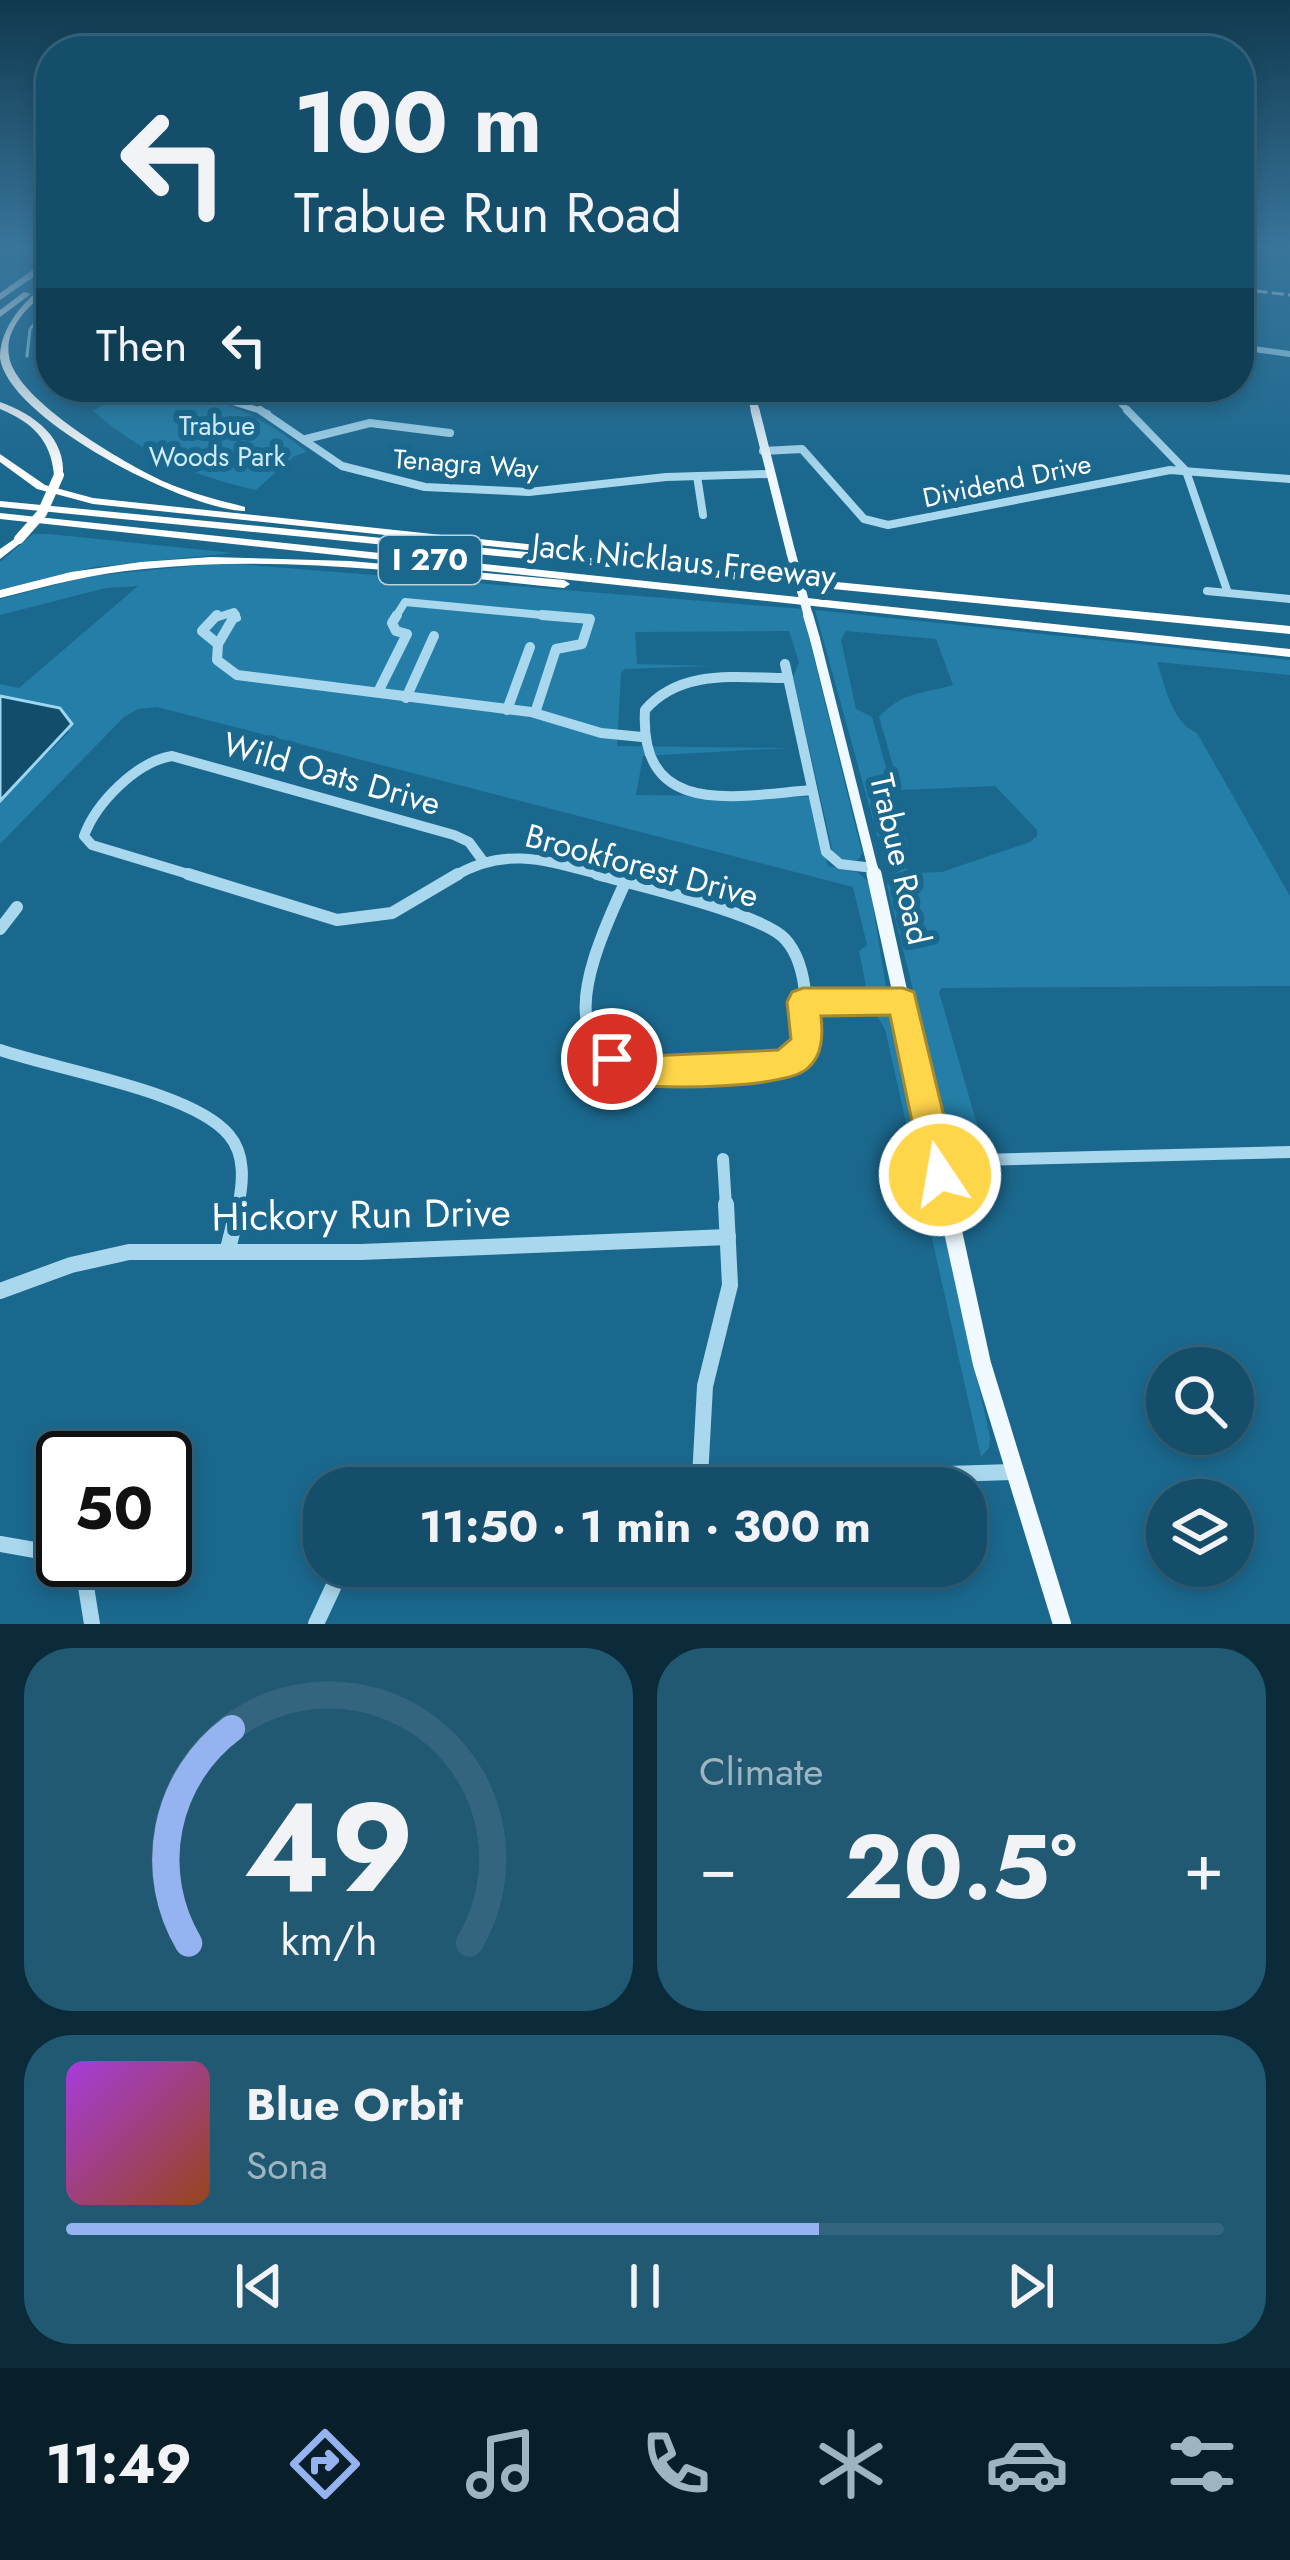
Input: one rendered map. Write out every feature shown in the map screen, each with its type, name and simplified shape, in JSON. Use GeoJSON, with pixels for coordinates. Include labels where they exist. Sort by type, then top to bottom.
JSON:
{"type":"FeatureCollection","features":[{"type":"Feature","properties":{"kind":"highway"},"geometry":{"type":"LineString","coordinates":[[12,326],[6,335],[7,370],[28,398],[162,484],[221,504],[321,525]]}},
{"type":"Feature","properties":{"kind":"highway"},"geometry":{"type":"LineString","coordinates":[[0,405],[42,428],[59,456],[59,475],[42,513],[0,555]]}},
{"type":"Feature","properties":{"kind":"highway"},"geometry":{"type":"LineString","coordinates":[[0,457],[29,480],[70,496],[784,581]]}},
{"type":"Feature","properties":{"kind":"highway","name":"Jack Nicklaus Freeway"},"geometry":{"type":"LineString","coordinates":[[0,504],[1290,630]]}},
{"type":"Feature","properties":{"kind":"highway","name":"Jack Nicklaus Freeway"},"geometry":{"type":"LineString","coordinates":[[0,516],[1290,652]]}},
{"type":"Feature","properties":{"kind":"highway"},"geometry":{"type":"LineString","coordinates":[[0,526],[396,570]]}},
{"type":"Feature","properties":{"kind":"highway"},"geometry":{"type":"LineString","coordinates":[[0,594],[88,570],[178,558],[267,559],[860,607]]}},
{"type":"Feature","properties":{"kind":"main road","name":"Trabue Road"},"geometry":{"type":"LineString","coordinates":[[752,402],[873,868],[1012,1472],[1062,1624]]}},
{"type":"Feature","properties":{"kind":"street"},"geometry":{"type":"LineString","coordinates":[[1254,349],[1290,354]]}},
{"type":"Feature","properties":{"kind":"street","name":"Tenagra Way"},"geometry":{"type":"LineString","coordinates":[[240,402],[267,412],[322,454],[366,476],[424,488],[529,493],[697,476],[768,474]]}},
{"type":"Feature","properties":{"kind":"street"},"geometry":{"type":"LineString","coordinates":[[1119,402],[1186,471],[1228,593]]}},
{"type":"Feature","properties":{"kind":"street"},"geometry":{"type":"LineString","coordinates":[[306,439],[370,423],[450,433]]}},
{"type":"Feature","properties":{"kind":"street","name":"Dividend Drive"},"geometry":{"type":"LineString","coordinates":[[763,452],[802,449],[864,519],[888,525],[1141,475],[1186,471],[1290,479]]}},
{"type":"Feature","properties":{"kind":"street"},"geometry":{"type":"LineString","coordinates":[[697,476],[703,515]]}},
{"type":"Feature","properties":{"kind":"street"},"geometry":{"type":"LineString","coordinates":[[1207,591],[1290,599]]}},
{"type":"Feature","properties":{"kind":"street"},"geometry":{"type":"LineString","coordinates":[[378,692],[406,634],[396,631],[392,623],[405,602],[590,619],[582,644],[556,650],[535,713]]}},
{"type":"Feature","properties":{"kind":"street"},"geometry":{"type":"LineString","coordinates":[[406,698],[434,637]]}},
{"type":"Feature","properties":{"kind":"street"},"geometry":{"type":"LineString","coordinates":[[218,644],[217,660],[237,675],[535,713],[601,734],[642,737]]}},
{"type":"Feature","properties":{"kind":"street"},"geometry":{"type":"LineString","coordinates":[[507,710],[530,647]]}},
{"type":"Feature","properties":{"kind":"street"},"geometry":{"type":"LineString","coordinates":[[784,664],[829,857],[850,867],[873,868]]}},
{"type":"Feature","properties":{"kind":"street"},"geometry":{"type":"LineString","coordinates":[[788,678],[674,684],[648,704],[642,737],[650,770],[682,790],[706,794],[812,790]]}},
{"type":"Feature","properties":{"kind":"street","name":"Wild Oats Drive"},"geometry":{"type":"LineString","coordinates":[[84,836],[102,810],[157,757],[172,756],[454,835],[469,842],[483,861]]}},
{"type":"Feature","properties":{"kind":"street","name":"Brookforest Drive"},"geometry":{"type":"LineString","coordinates":[[84,836],[92,845],[337,920],[369,920],[401,910],[483,861],[507,856],[531,859],[778,931],[795,953],[803,1002]]}},
{"type":"Feature","properties":{"kind":"street"},"geometry":{"type":"LineString","coordinates":[[624,885],[586,974],[594,1034],[612,1059],[629,1069],[782,1065],[798,1057],[807,1040],[803,1002],[903,1001]]}},
{"type":"Feature","properties":{"kind":"street"},"geometry":{"type":"LineString","coordinates":[[0,929],[17,908]]}},
{"type":"Feature","properties":{"kind":"street"},"geometry":{"type":"LineString","coordinates":[[0,1050],[194,1110],[223,1128],[242,1168],[228,1249]]}},
{"type":"Feature","properties":{"kind":"street"},"geometry":{"type":"LineString","coordinates":[[938,1161],[1290,1152]]}},
{"type":"Feature","properties":{"kind":"street"},"geometry":{"type":"LineString","coordinates":[[701,1467],[705,1386],[728,1301],[724,1159]]}},
{"type":"Feature","properties":{"kind":"street","name":"Hickory Run Drive"},"geometry":{"type":"LineString","coordinates":[[0,1291],[71,1264],[129,1252],[361,1252],[728,1237]]}},
{"type":"Feature","properties":{"kind":"street"},"geometry":{"type":"LineString","coordinates":[[987,1472],[1012,1472]]}},
{"type":"Feature","properties":{"kind":"street"},"geometry":{"type":"LineString","coordinates":[[0,1544],[36,1551]]}},
{"type":"Feature","properties":{"kind":"street"},"geometry":{"type":"LineString","coordinates":[[88,1587],[92,1624]]}},
{"type":"Feature","properties":{"kind":"street"},"geometry":{"type":"LineString","coordinates":[[316,1624],[333,1587]]}},
{"type":"Feature","properties":{"kind":"green space","name":"Trabue Woods Park"},"geometry":{"type":"Polygon","coordinates":[[[108,402],[220,402],[248,413],[307,452],[294,456],[256,490],[189,470],[131,440],[93,411],[108,402]]]}},
{"type":"Feature","properties":{"kind":"green space"},"geometry":{"type":"Polygon","coordinates":[[[33,534],[233,553],[94,567],[0,591],[0,562],[33,534]]]}},
{"type":"Feature","properties":{"kind":"green space"},"geometry":{"type":"Polygon","coordinates":[[[224,563],[802,609],[862,853],[859,859],[847,862],[833,853],[793,677],[799,662],[789,631],[635,632],[637,664],[713,666],[625,669],[617,746],[788,748],[643,756],[636,795],[810,797],[828,866],[857,872],[869,882],[886,987],[867,991],[859,951],[867,945],[853,887],[157,707],[124,717],[0,844],[0,801],[69,732],[60,708],[0,696],[0,684],[19,688],[138,586],[106,588],[0,615],[0,599],[90,576],[224,563]]]}},
{"type":"Feature","properties":{"kind":"green space"},"geometry":{"type":"Polygon","coordinates":[[[815,610],[1290,660],[1290,675],[1157,662],[1175,712],[1197,733],[1290,896],[1290,986],[942,988],[939,992],[978,1128],[974,1148],[949,1135],[887,885],[890,875],[906,868],[911,873],[942,872],[1030,842],[1037,830],[995,786],[900,790],[879,717],[904,698],[953,685],[936,639],[846,631],[841,640],[856,709],[872,717],[908,846],[896,862],[883,856],[815,610]]]}},
{"type":"Feature","properties":{"kind":"green space"},"geometry":{"type":"Polygon","coordinates":[[[872,1008],[885,1009],[897,1021],[990,1437],[989,1448],[981,1457],[885,1029],[872,1008]]]}},
{"type":"Feature","properties":{"kind":"shaded area"},"geometry":{"type":"Polygon","coordinates":[[[0,696],[60,708],[72,724],[0,801],[0,696]]]}},
{"type":"Feature","properties":{"kind":"waterway"},"geometry":{"type":"LineString","coordinates":[[27,356],[33,326]]}},
{"type":"Feature","properties":{"kind":"route"},"geometry":{"type":"LineString","coordinates":[[612,1059],[629,1069],[649,1071],[782,1065],[798,1057],[807,1040],[803,1002],[903,1001],[940,1175]]}}]}
